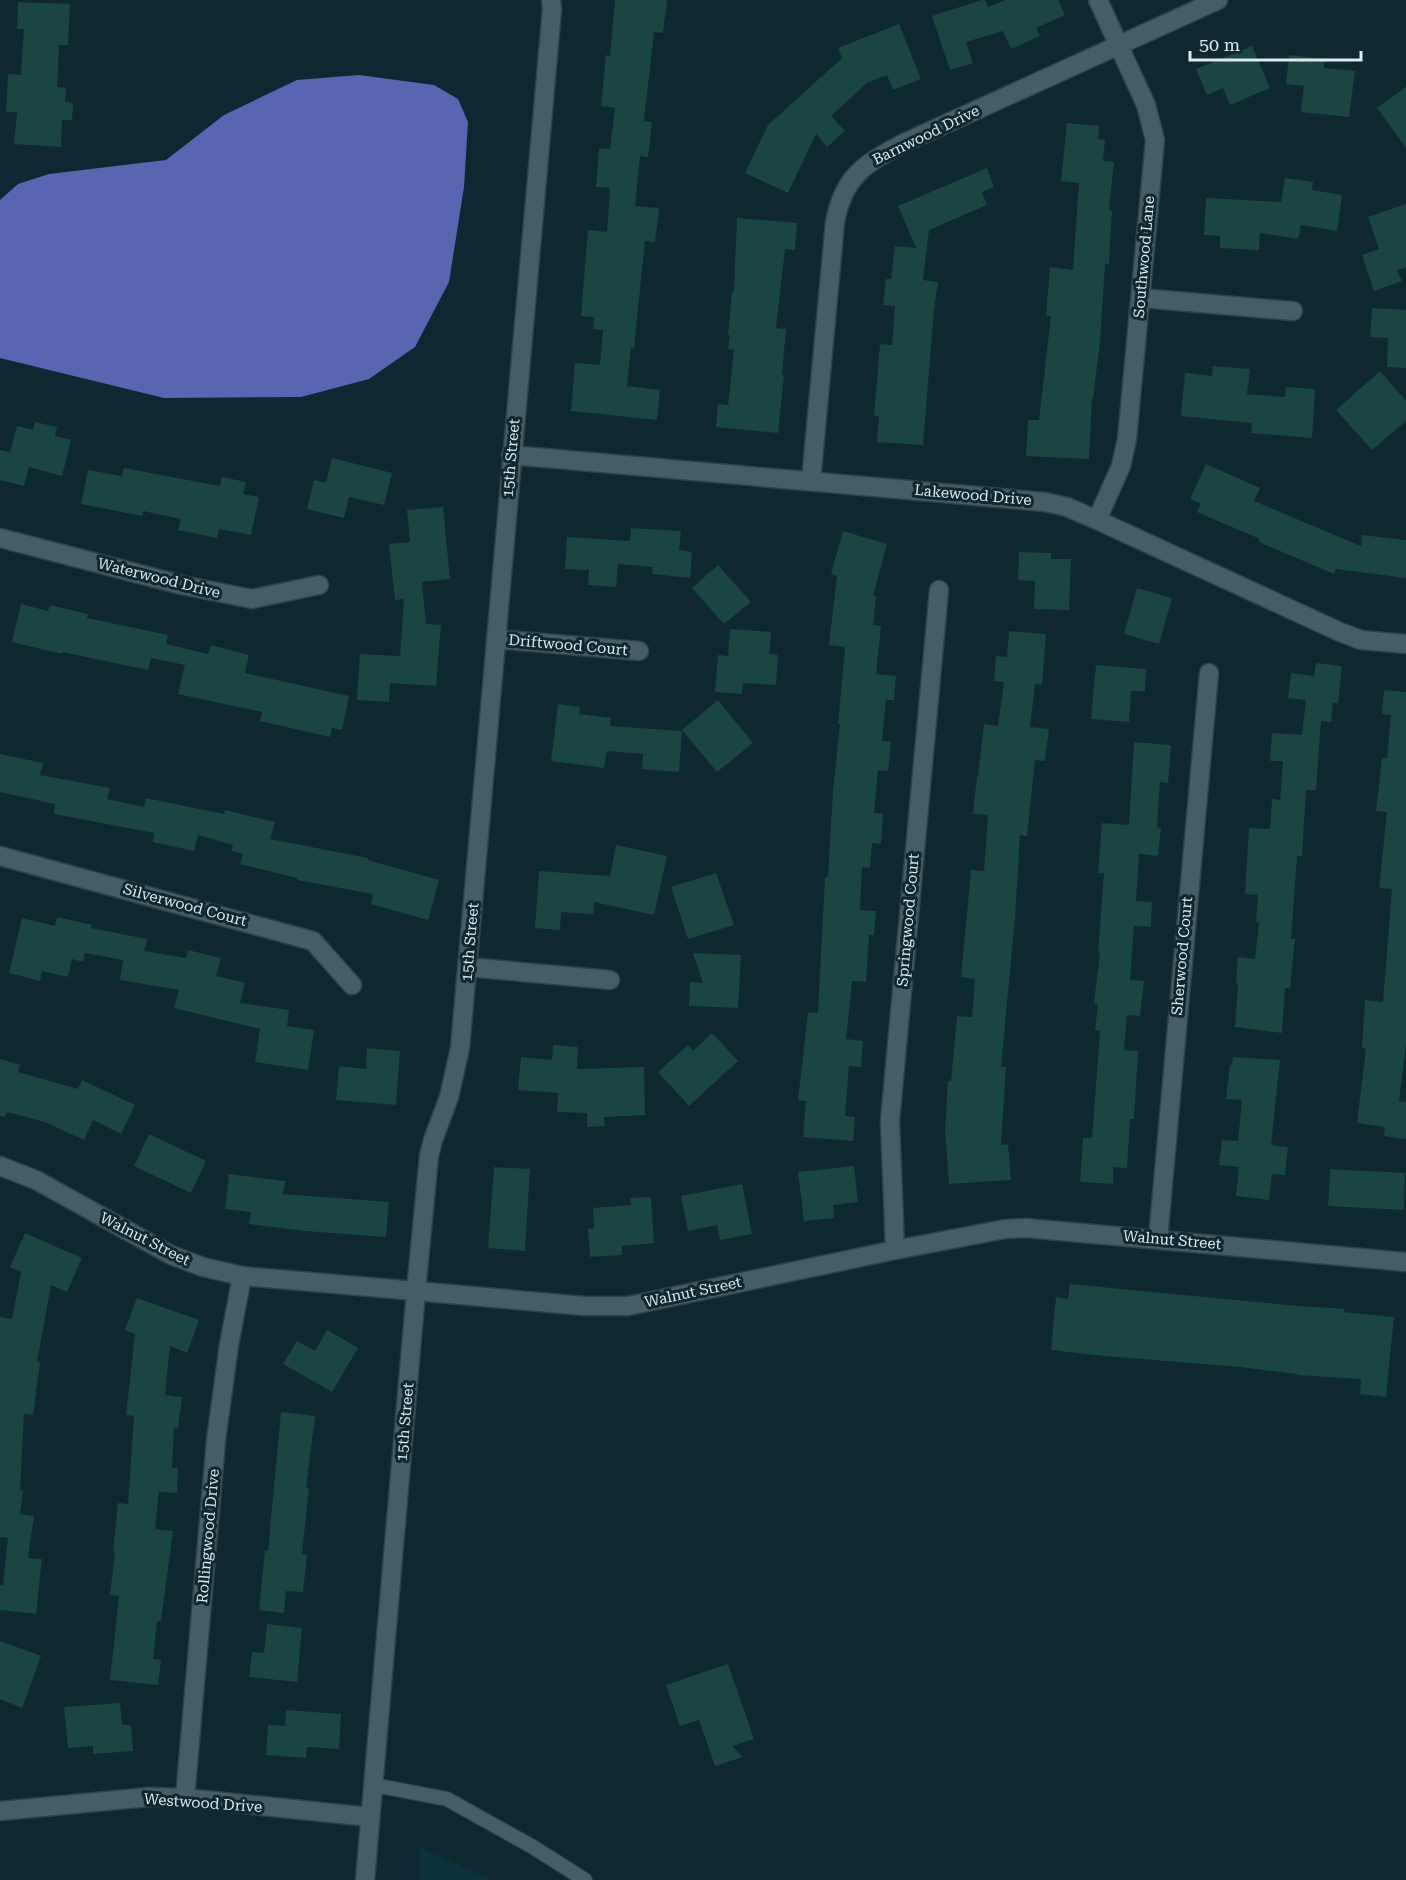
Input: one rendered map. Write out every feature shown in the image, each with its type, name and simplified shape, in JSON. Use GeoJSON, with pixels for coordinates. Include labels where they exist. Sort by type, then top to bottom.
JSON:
{"type":"FeatureCollection","features":[{"type":"Feature","properties":{"kind":"street","name":"15th Street"},"geometry":{"type":"LineString","coordinates":[[365,1880],[429,1156],[456,1073],[460,1048],[551,0]]}},
{"type":"Feature","properties":{"kind":"street","name":"Southwood Lane"},"geometry":{"type":"LineString","coordinates":[[1097,520],[1121,466],[1125,448],[1155,140],[1146,105],[1098,0]]}},
{"type":"Feature","properties":{"kind":"street","name":"Barnwood Drive"},"geometry":{"type":"LineString","coordinates":[[811,481],[835,222],[837,211],[852,180],[869,162],[904,143],[1218,0]]}},
{"type":"Feature","properties":{"kind":"street"},"geometry":{"type":"LineString","coordinates":[[1141,298],[1293,311]]}},
{"type":"Feature","properties":{"kind":"street","name":"Lakewood Drive"},"geometry":{"type":"LineString","coordinates":[[511,454],[1045,502],[1067,507],[1097,520],[1340,632],[1361,640],[1406,644]]}},
{"type":"Feature","properties":{"kind":"street","name":"Waterwood Drive"},"geometry":{"type":"LineString","coordinates":[[0,538],[182,585],[252,599],[319,585]]}},
{"type":"Feature","properties":{"kind":"street","name":"Springwood Court"},"geometry":{"type":"LineString","coordinates":[[895,1250],[890,1121],[939,590]]}},
{"type":"Feature","properties":{"kind":"street","name":"Driftwood Court"},"geometry":{"type":"LineString","coordinates":[[496,639],[639,651]]}},
{"type":"Feature","properties":{"kind":"street","name":"Sherwood Court"},"geometry":{"type":"LineString","coordinates":[[1158,1239],[1209,673]]}},
{"type":"Feature","properties":{"kind":"street","name":"Silverwood Court"},"geometry":{"type":"LineString","coordinates":[[0,855],[313,941],[352,985]]}},
{"type":"Feature","properties":{"kind":"street"},"geometry":{"type":"LineString","coordinates":[[467,968],[610,980]]}},
{"type":"Feature","properties":{"kind":"street","name":"Walnut Street"},"geometry":{"type":"LineString","coordinates":[[0,1166],[36,1180],[171,1255],[203,1267],[242,1276],[584,1306],[628,1306],[1005,1229],[1026,1228],[1406,1262]]}},
{"type":"Feature","properties":{"kind":"street","name":"Rollingwood Drive"},"geometry":{"type":"LineString","coordinates":[[185,1798],[216,1440],[242,1276]]}},
{"type":"Feature","properties":{"kind":"street","name":"Westwood Drive"},"geometry":{"type":"LineString","coordinates":[[0,1811],[149,1797],[185,1798],[370,1817]]}},
{"type":"Feature","properties":{"kind":"lane"},"geometry":{"type":"LineString","coordinates":[[374,1785],[447,1799],[533,1847],[585,1880]]}},
{"type":"Feature","properties":{"kind":"shaded area"},"geometry":{"type":"Polygon","coordinates":[[[420,1848],[493,1880],[420,1880],[420,1848]]]}},
{"type":"Feature","properties":{"kind":"water"},"geometry":{"type":"Polygon","coordinates":[[[359,75],[434,85],[458,99],[468,122],[464,187],[449,282],[415,347],[369,379],[301,397],[164,398],[0,358],[0,200],[18,184],[49,174],[166,160],[224,115],[297,80],[359,75]]]}},
{"type":"Feature","properties":{"kind":"building"},"geometry":{"type":"Polygon","coordinates":[[[615,0],[667,0],[663,33],[654,32],[644,121],[652,122],[648,157],[640,156],[635,206],[659,208],[655,242],[645,241],[634,348],[631,348],[627,386],[660,390],[657,420],[571,411],[575,363],[600,365],[603,330],[593,329],[594,317],[581,316],[588,230],[607,232],[610,188],[596,187],[599,148],[610,149],[615,108],[601,106],[606,55],[610,56],[615,0]]]}},
{"type":"Feature","properties":{"kind":"building"},"geometry":{"type":"Polygon","coordinates":[[[985,0],[988,7],[1005,0],[1058,0],[1065,15],[1036,28],[1040,36],[1011,49],[1003,31],[966,42],[973,63],[950,70],[932,16],[985,0]]]}},
{"type":"Feature","properties":{"kind":"building"},"geometry":{"type":"Polygon","coordinates":[[[18,2],[70,4],[68,45],[59,45],[57,87],[66,88],[65,102],[73,103],[72,120],[62,120],[61,147],[14,144],[17,112],[6,112],[8,74],[21,75],[24,29],[17,29],[18,2]]]}},
{"type":"Feature","properties":{"kind":"building"},"geometry":{"type":"Polygon","coordinates":[[[899,24],[921,79],[893,90],[887,75],[867,83],[831,116],[845,131],[827,147],[816,134],[788,193],[745,173],[768,125],[842,58],[838,48],[899,24]]]}},
{"type":"Feature","properties":{"kind":"building"},"geometry":{"type":"Polygon","coordinates":[[[1252,46],[1270,88],[1230,105],[1223,88],[1207,95],[1196,69],[1252,46]]]}},
{"type":"Feature","properties":{"kind":"building"},"geometry":{"type":"Polygon","coordinates":[[[1289,55],[1325,59],[1324,68],[1355,71],[1349,117],[1301,112],[1304,86],[1286,84],[1289,55]]]}},
{"type":"Feature","properties":{"kind":"building"},"geometry":{"type":"Polygon","coordinates":[[[1406,87],[1406,148],[1377,108],[1406,87]]]}},
{"type":"Feature","properties":{"kind":"building"},"geometry":{"type":"Polygon","coordinates":[[[1067,123],[1099,126],[1098,139],[1105,140],[1103,161],[1114,162],[1109,210],[1112,211],[1109,264],[1105,264],[1100,342],[1092,399],[1089,459],[1026,456],[1028,420],[1039,420],[1051,316],[1046,315],[1050,267],[1073,270],[1079,183],[1061,181],[1067,123]]]}},
{"type":"Feature","properties":{"kind":"building"},"geometry":{"type":"Polygon","coordinates":[[[987,168],[994,187],[982,192],[987,205],[929,230],[923,280],[938,282],[923,445],[877,442],[879,416],[874,416],[880,344],[892,345],[895,306],[883,305],[886,279],[891,279],[895,246],[916,248],[898,206],[987,168]]]}},
{"type":"Feature","properties":{"kind":"building"},"geometry":{"type":"Polygon","coordinates":[[[1285,178],[1313,182],[1312,190],[1342,195],[1337,231],[1301,225],[1298,239],[1260,233],[1259,250],[1220,248],[1220,236],[1204,235],[1206,198],[1281,202],[1285,178]]]}},
{"type":"Feature","properties":{"kind":"building"},"geometry":{"type":"Polygon","coordinates":[[[1406,204],[1406,267],[1397,270],[1402,281],[1374,291],[1362,255],[1379,249],[1368,217],[1406,204]]]}},
{"type":"Feature","properties":{"kind":"building"},"geometry":{"type":"Polygon","coordinates":[[[737,218],[797,223],[795,250],[785,249],[776,328],[786,329],[778,433],[716,427],[718,404],[728,405],[734,350],[728,349],[730,335],[728,335],[732,292],[734,292],[737,218]]]}},
{"type":"Feature","properties":{"kind":"building"},"geometry":{"type":"Polygon","coordinates":[[[1372,308],[1406,310],[1406,368],[1387,367],[1388,338],[1370,337],[1372,308]]]}},
{"type":"Feature","properties":{"kind":"building"},"geometry":{"type":"Polygon","coordinates":[[[1213,366],[1250,369],[1247,394],[1285,397],[1286,387],[1315,389],[1312,438],[1251,433],[1252,423],[1181,416],[1185,373],[1212,376],[1213,366]]]}},
{"type":"Feature","properties":{"kind":"building"},"geometry":{"type":"Polygon","coordinates":[[[1380,371],[1406,401],[1406,421],[1372,450],[1336,410],[1380,371]]]}},
{"type":"Feature","properties":{"kind":"building"},"geometry":{"type":"Polygon","coordinates":[[[35,422],[57,427],[55,436],[71,440],[62,476],[29,467],[24,486],[0,480],[0,450],[10,452],[17,426],[33,430],[35,422]]]}},
{"type":"Feature","properties":{"kind":"building"},"geometry":{"type":"Polygon","coordinates":[[[332,458],[392,473],[384,505],[349,497],[344,518],[307,509],[314,480],[326,483],[332,458]]]}},
{"type":"Feature","properties":{"kind":"building"},"geometry":{"type":"Polygon","coordinates":[[[1206,464],[1260,488],[1254,501],[1361,546],[1362,535],[1406,540],[1406,578],[1336,569],[1334,574],[1197,512],[1201,504],[1190,499],[1206,464]]]}},
{"type":"Feature","properties":{"kind":"building"},"geometry":{"type":"Polygon","coordinates":[[[124,468],[220,486],[222,477],[246,482],[243,494],[259,497],[251,535],[219,529],[217,538],[178,530],[181,519],[143,511],[142,516],[81,504],[88,470],[122,476],[124,468]]]}},
{"type":"Feature","properties":{"kind":"building"},"geometry":{"type":"Polygon","coordinates":[[[443,507],[450,579],[422,582],[426,624],[441,625],[436,686],[390,683],[389,702],[357,700],[360,654],[400,656],[404,599],[395,600],[389,544],[410,542],[407,510],[443,507]]]}},
{"type":"Feature","properties":{"kind":"building"},"geometry":{"type":"Polygon","coordinates":[[[631,528],[681,531],[679,550],[692,552],[690,578],[652,574],[653,567],[618,564],[616,587],[588,585],[589,570],[565,569],[567,537],[630,541],[631,528]]]}},
{"type":"Feature","properties":{"kind":"building"},"geometry":{"type":"Polygon","coordinates":[[[843,531],[887,544],[873,596],[876,597],[873,625],[881,626],[876,674],[896,676],[894,700],[886,700],[882,741],[891,742],[888,771],[878,770],[874,813],[883,814],[881,844],[872,843],[870,868],[862,867],[860,910],[876,911],[874,935],[869,935],[866,982],[852,981],[846,1039],[863,1041],[861,1067],[849,1066],[845,1116],[855,1117],[853,1141],[803,1137],[806,1101],[798,1100],[808,1012],[818,1013],[825,877],[828,877],[845,647],[829,645],[837,576],[831,574],[843,531]]]}},
{"type":"Feature","properties":{"kind":"building"},"geometry":{"type":"Polygon","coordinates":[[[1019,552],[1051,553],[1051,559],[1071,559],[1069,610],[1034,609],[1035,581],[1018,580],[1019,552]]]}},
{"type":"Feature","properties":{"kind":"building"},"geometry":{"type":"Polygon","coordinates":[[[718,565],[751,602],[724,624],[692,588],[718,565]]]}},
{"type":"Feature","properties":{"kind":"building"},"geometry":{"type":"Polygon","coordinates":[[[1137,588],[1172,598],[1159,644],[1124,634],[1137,588]]]}},
{"type":"Feature","properties":{"kind":"building"},"geometry":{"type":"Polygon","coordinates":[[[21,604],[48,611],[50,605],[88,614],[87,618],[168,635],[166,644],[208,654],[211,645],[249,655],[245,673],[349,696],[342,730],[332,728],[330,737],[260,721],[262,712],[178,694],[185,665],[151,658],[148,670],[12,642],[21,604]]]}},
{"type":"Feature","properties":{"kind":"building"},"geometry":{"type":"Polygon","coordinates":[[[730,629],[771,632],[769,654],[778,655],[776,685],[743,683],[742,694],[715,692],[718,655],[728,656],[730,629]]]}},
{"type":"Feature","properties":{"kind":"building"},"geometry":{"type":"Polygon","coordinates":[[[1009,631],[1046,634],[1042,685],[1035,684],[1030,727],[1049,729],[1045,761],[1035,760],[1027,836],[1020,835],[1001,1067],[1006,1067],[1001,1145],[1008,1144],[1011,1180],[949,1184],[945,1130],[948,1081],[951,1081],[957,1016],[972,1017],[975,979],[961,977],[971,870],[984,871],[988,815],[973,814],[977,776],[984,724],[998,726],[1004,682],[994,681],[996,656],[1007,657],[1009,631]]]}},
{"type":"Feature","properties":{"kind":"building"},"geometry":{"type":"Polygon","coordinates":[[[1316,663],[1342,666],[1338,703],[1333,703],[1331,722],[1321,721],[1316,790],[1306,790],[1302,856],[1297,856],[1291,939],[1295,939],[1290,989],[1285,988],[1282,1033],[1235,1027],[1238,957],[1255,959],[1259,922],[1256,922],[1258,895],[1245,894],[1249,828],[1270,829],[1272,799],[1280,800],[1283,761],[1270,761],[1272,733],[1302,735],[1306,700],[1288,698],[1291,673],[1314,676],[1316,663]]]}},
{"type":"Feature","properties":{"kind":"building"},"geometry":{"type":"Polygon","coordinates":[[[1096,665],[1146,669],[1145,691],[1131,691],[1129,722],[1091,719],[1096,665]]]}},
{"type":"Feature","properties":{"kind":"building"},"geometry":{"type":"Polygon","coordinates":[[[1384,690],[1406,692],[1406,1045],[1399,1101],[1406,1102],[1406,1139],[1384,1136],[1385,1127],[1357,1123],[1366,1048],[1362,1048],[1365,1000],[1383,1002],[1392,889],[1379,888],[1387,812],[1376,811],[1382,758],[1387,758],[1391,715],[1382,714],[1384,690]]]}},
{"type":"Feature","properties":{"kind":"building"},"geometry":{"type":"Polygon","coordinates":[[[718,700],[753,743],[717,772],[682,730],[718,700]]]}},
{"type":"Feature","properties":{"kind":"building"},"geometry":{"type":"Polygon","coordinates":[[[558,704],[580,707],[579,714],[611,718],[610,726],[682,731],[679,772],[642,769],[643,754],[607,751],[604,768],[551,761],[558,704]]]}},
{"type":"Feature","properties":{"kind":"building"},"geometry":{"type":"Polygon","coordinates":[[[1134,742],[1171,745],[1168,783],[1160,782],[1157,827],[1161,828],[1158,856],[1139,854],[1136,901],[1152,902],[1151,927],[1134,926],[1130,980],[1144,981],[1140,1016],[1127,1015],[1124,1050],[1138,1051],[1134,1119],[1130,1119],[1127,1168],[1113,1167],[1113,1184],[1080,1182],[1083,1138],[1092,1138],[1100,1031],[1095,1030],[1098,1004],[1094,1003],[1100,953],[1098,953],[1104,873],[1098,873],[1102,823],[1129,825],[1134,742]]]}},
{"type":"Feature","properties":{"kind":"building"},"geometry":{"type":"Polygon","coordinates":[[[0,754],[43,763],[40,775],[110,788],[107,799],[144,807],[146,798],[224,814],[225,810],[275,822],[270,839],[368,858],[368,860],[439,880],[428,920],[371,904],[373,894],[297,880],[297,878],[240,864],[243,854],[231,851],[233,845],[198,835],[194,851],[153,842],[154,833],[54,814],[55,804],[0,792],[0,754]]]}},
{"type":"Feature","properties":{"kind":"building"},"geometry":{"type":"Polygon","coordinates":[[[616,845],[667,856],[654,915],[594,902],[593,914],[561,912],[560,930],[535,928],[539,871],[610,876],[616,845]]]}},
{"type":"Feature","properties":{"kind":"building"},"geometry":{"type":"Polygon","coordinates":[[[716,873],[734,925],[688,939],[671,887],[716,873]]]}},
{"type":"Feature","properties":{"kind":"building"},"geometry":{"type":"Polygon","coordinates":[[[57,917],[92,925],[91,928],[147,939],[144,951],[186,958],[188,950],[221,958],[216,976],[245,983],[240,1003],[289,1010],[287,1026],[314,1030],[308,1070],[255,1062],[260,1029],[174,1008],[179,990],[120,980],[123,960],[85,953],[83,962],[72,959],[68,977],[42,971],[40,981],[9,973],[22,918],[55,926],[57,917]]]}},
{"type":"Feature","properties":{"kind":"building"},"geometry":{"type":"Polygon","coordinates":[[[693,953],[741,955],[738,1008],[689,1006],[690,982],[703,983],[693,953]]]}},
{"type":"Feature","properties":{"kind":"building"},"geometry":{"type":"Polygon","coordinates":[[[712,1033],[738,1061],[689,1106],[658,1072],[688,1045],[693,1051],[712,1033]]]}},
{"type":"Feature","properties":{"kind":"building"},"geometry":{"type":"Polygon","coordinates":[[[553,1045],[578,1047],[577,1069],[644,1067],[645,1115],[604,1117],[605,1126],[587,1127],[587,1113],[557,1112],[558,1093],[518,1090],[521,1057],[552,1060],[553,1045]]]}},
{"type":"Feature","properties":{"kind":"building"},"geometry":{"type":"Polygon","coordinates":[[[367,1048],[400,1051],[396,1105],[336,1100],[339,1066],[366,1069],[367,1048]]]}},
{"type":"Feature","properties":{"kind":"building"},"geometry":{"type":"Polygon","coordinates":[[[1233,1057],[1280,1060],[1271,1145],[1288,1147],[1285,1175],[1272,1174],[1269,1200],[1236,1196],[1239,1167],[1219,1165],[1222,1140],[1238,1141],[1242,1100],[1226,1099],[1233,1057]]]}},
{"type":"Feature","properties":{"kind":"building"},"geometry":{"type":"Polygon","coordinates":[[[0,1059],[20,1065],[18,1072],[78,1089],[82,1080],[135,1105],[121,1134],[93,1120],[84,1140],[45,1122],[7,1112],[5,1117],[0,1116],[0,1059]]]}},
{"type":"Feature","properties":{"kind":"building"},"geometry":{"type":"Polygon","coordinates":[[[149,1134],[206,1161],[191,1193],[134,1166],[149,1134]]]}},
{"type":"Feature","properties":{"kind":"building"},"geometry":{"type":"Polygon","coordinates":[[[854,1166],[858,1202],[833,1205],[834,1218],[804,1221],[798,1172],[854,1166]]]}},
{"type":"Feature","properties":{"kind":"building"},"geometry":{"type":"Polygon","coordinates":[[[494,1167],[530,1169],[525,1251],[488,1248],[494,1167]]]}},
{"type":"Feature","properties":{"kind":"building"},"geometry":{"type":"Polygon","coordinates":[[[1330,1169],[1405,1173],[1404,1210],[1328,1206],[1330,1169]]]}},
{"type":"Feature","properties":{"kind":"building"},"geometry":{"type":"Polygon","coordinates":[[[229,1174],[285,1181],[283,1194],[389,1202],[386,1237],[249,1224],[251,1212],[225,1209],[229,1174]]]}},
{"type":"Feature","properties":{"kind":"building"},"geometry":{"type":"Polygon","coordinates":[[[742,1184],[752,1234],[720,1240],[717,1225],[688,1231],[681,1196],[742,1184]]]}},
{"type":"Feature","properties":{"kind":"building"},"geometry":{"type":"Polygon","coordinates":[[[651,1197],[654,1243],[622,1246],[622,1255],[590,1257],[588,1229],[594,1228],[593,1208],[631,1205],[630,1198],[651,1197]]]}},
{"type":"Feature","properties":{"kind":"building"},"geometry":{"type":"Polygon","coordinates":[[[25,1233],[82,1258],[67,1292],[51,1285],[37,1362],[40,1362],[33,1415],[24,1414],[20,1490],[23,1490],[20,1514],[34,1516],[28,1558],[42,1559],[36,1614],[0,1610],[0,1585],[3,1586],[8,1538],[0,1537],[0,1317],[12,1319],[21,1272],[10,1267],[25,1233]]]}},
{"type":"Feature","properties":{"kind":"building"},"geometry":{"type":"Polygon","coordinates":[[[1070,1284],[1345,1309],[1344,1312],[1394,1317],[1386,1397],[1360,1394],[1361,1379],[1297,1375],[1240,1367],[1051,1350],[1056,1297],[1068,1299],[1070,1284]]]}},
{"type":"Feature","properties":{"kind":"building"},"geometry":{"type":"Polygon","coordinates":[[[137,1298],[199,1320],[187,1353],[170,1346],[165,1395],[182,1397],[178,1428],[174,1428],[172,1468],[178,1468],[177,1493],[159,1492],[155,1529],[173,1531],[161,1621],[157,1621],[153,1659],[161,1660],[158,1685],[110,1680],[119,1596],[110,1595],[115,1552],[113,1552],[118,1503],[128,1504],[134,1416],[126,1415],[135,1334],[125,1330],[137,1298]]]}},
{"type":"Feature","properties":{"kind":"building"},"geometry":{"type":"Polygon","coordinates":[[[327,1330],[358,1348],[332,1392],[283,1364],[297,1341],[315,1351],[327,1330]]]}},
{"type":"Feature","properties":{"kind":"building"},"geometry":{"type":"Polygon","coordinates":[[[281,1412],[315,1416],[306,1488],[309,1488],[302,1554],[307,1555],[303,1592],[286,1591],[284,1613],[259,1610],[265,1550],[268,1551],[281,1412]]]}},
{"type":"Feature","properties":{"kind":"building"},"geometry":{"type":"Polygon","coordinates":[[[267,1624],[302,1628],[297,1682],[249,1677],[252,1652],[264,1653],[267,1624]]]}},
{"type":"Feature","properties":{"kind":"building"},"geometry":{"type":"Polygon","coordinates":[[[0,1641],[41,1656],[22,1708],[0,1699],[0,1641]]]}},
{"type":"Feature","properties":{"kind":"building"},"geometry":{"type":"Polygon","coordinates":[[[728,1664],[754,1739],[732,1746],[743,1757],[715,1766],[699,1720],[680,1726],[666,1685],[728,1664]]]}},
{"type":"Feature","properties":{"kind":"building"},"geometry":{"type":"Polygon","coordinates":[[[120,1703],[122,1725],[131,1725],[133,1751],[93,1754],[93,1746],[68,1748],[64,1707],[120,1703]]]}},
{"type":"Feature","properties":{"kind":"building"},"geometry":{"type":"Polygon","coordinates":[[[286,1710],[341,1714],[339,1749],[307,1747],[306,1758],[266,1755],[268,1725],[285,1726],[286,1710]]]}}]}
